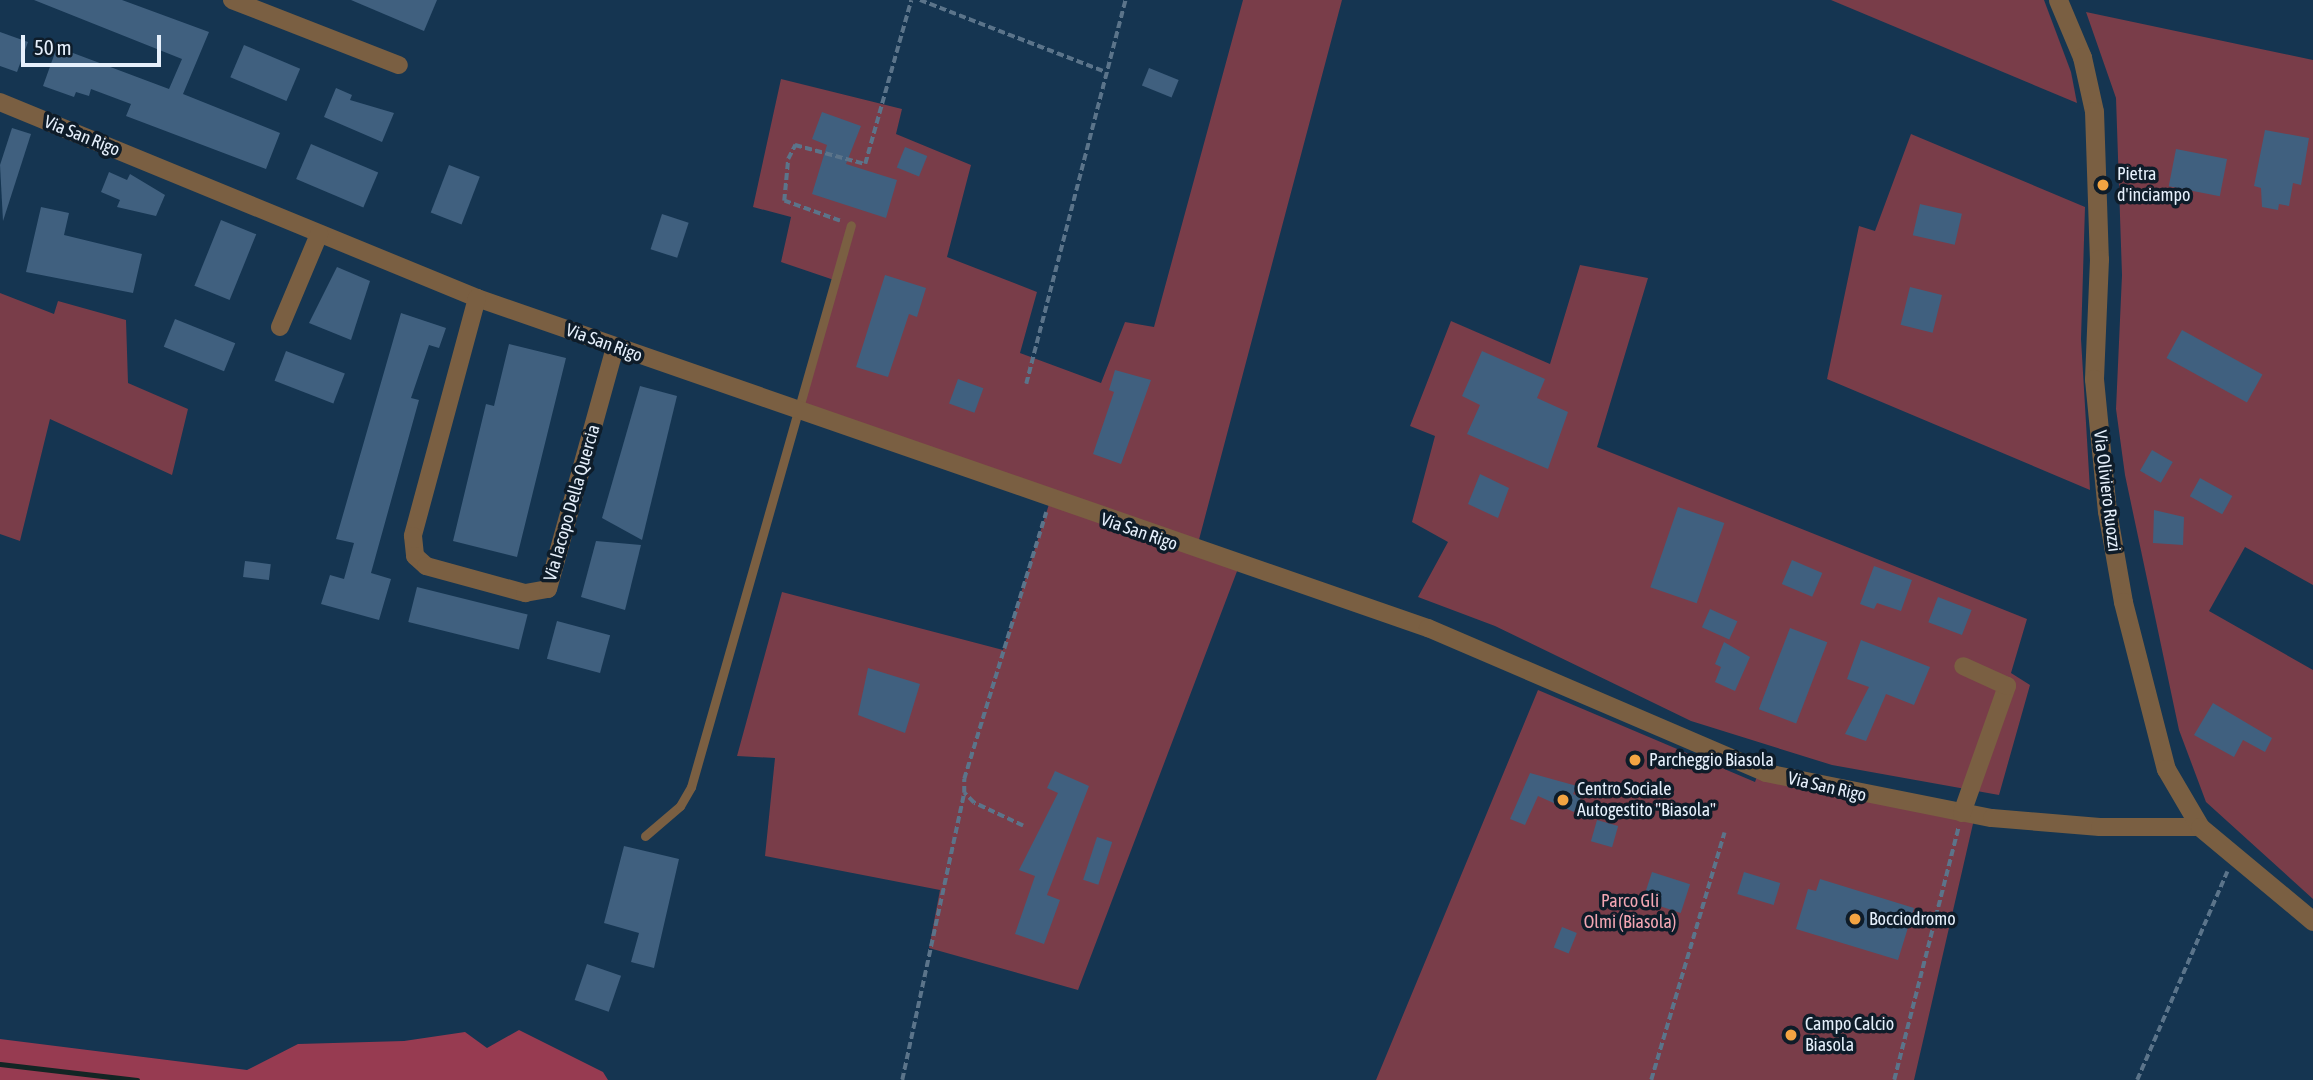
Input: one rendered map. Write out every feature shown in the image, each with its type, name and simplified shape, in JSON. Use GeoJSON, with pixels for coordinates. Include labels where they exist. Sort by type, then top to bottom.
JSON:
{"type":"FeatureCollection","features":[{"type":"Feature","properties":{"kind":"street"},"geometry":{"type":"LineString","coordinates":[[232,0],[399,65]]}},
{"type":"Feature","properties":{"kind":"street","name":"Via Oliviero Ruozzi"},"geometry":{"type":"LineString","coordinates":[[2058,0],[2082,57],[2094,111],[2099,259],[2094,379],[2111,534],[2166,769],[2200,827],[2313,921]]}},
{"type":"Feature","properties":{"kind":"street","name":"Via San Rigo"},"geometry":{"type":"LineString","coordinates":[[0,102],[477,298],[1050,500],[1428,628],[1766,774],[1962,813],[2100,827],[2200,827]]}},
{"type":"Feature","properties":{"kind":"street"},"geometry":{"type":"LineString","coordinates":[[281,327],[318,234]]}},
{"type":"Feature","properties":{"kind":"street","name":"Via Iacopo Della Quercia"},"geometry":{"type":"LineString","coordinates":[[477,298],[413,536],[415,556],[426,566],[525,593],[548,589],[615,347]]}},
{"type":"Feature","properties":{"kind":"street"},"geometry":{"type":"LineString","coordinates":[[1962,813],[2007,685],[1963,666]]}},
{"type":"Feature","properties":{"kind":"lane"},"geometry":{"type":"LineString","coordinates":[[645,836],[680,806],[691,787],[795,411],[851,225]]}},
{"type":"Feature","properties":{"kind":"path"},"geometry":{"type":"LineString","coordinates":[[851,225],[784,201],[788,159],[795,145],[865,164],[911,0]]}},
{"type":"Feature","properties":{"kind":"path"},"geometry":{"type":"LineString","coordinates":[[920,0],[1106,72]]}},
{"type":"Feature","properties":{"kind":"path"},"geometry":{"type":"LineString","coordinates":[[1026,384],[1125,0]]}},
{"type":"Feature","properties":{"kind":"path"},"geometry":{"type":"LineString","coordinates":[[902,1080],[964,793],[964,779],[1050,500]]}},
{"type":"Feature","properties":{"kind":"path"},"geometry":{"type":"LineString","coordinates":[[964,793],[1023,826]]}},
{"type":"Feature","properties":{"kind":"path"},"geometry":{"type":"LineString","coordinates":[[1894,1080],[1962,813]]}},
{"type":"Feature","properties":{"kind":"path"},"geometry":{"type":"LineString","coordinates":[[1651,1080],[1724,833]]}},
{"type":"Feature","properties":{"kind":"path"},"geometry":{"type":"LineString","coordinates":[[2137,1080],[2158,1022],[2236,855]]}},
{"type":"Feature","properties":{"kind":"green space"},"geometry":{"type":"Polygon","coordinates":[[[1243,0],[1342,0],[1196,551],[1239,566],[1078,990],[929,948],[940,890],[765,856],[775,758],[737,756],[782,592],[1003,650],[1050,501],[795,411],[834,280],[781,262],[791,217],[753,207],[781,79],[902,109],[896,134],[971,165],[947,257],[1037,292],[1020,353],[1101,383],[1125,322],[1154,327],[1243,0]]]}},
{"type":"Feature","properties":{"kind":"green space"},"geometry":{"type":"Polygon","coordinates":[[[1831,0],[2044,0],[2071,72],[2077,103],[1831,0]]]}},
{"type":"Feature","properties":{"kind":"green space"},"geometry":{"type":"Polygon","coordinates":[[[2086,12],[2313,60],[2313,585],[2245,547],[2209,611],[2313,670],[2313,899],[2206,802],[2179,730],[2125,475],[2116,409],[2122,275],[2116,98],[2086,12]]]}},
{"type":"Feature","properties":{"kind":"green space"},"geometry":{"type":"Polygon","coordinates":[[[1911,134],[2085,207],[2081,339],[2090,490],[1827,379],[1859,226],[1875,231],[1911,134]]]}},
{"type":"Feature","properties":{"kind":"green space"},"geometry":{"type":"Polygon","coordinates":[[[1580,265],[1648,278],[1597,447],[2027,619],[2011,673],[2030,685],[1999,795],[1832,765],[1691,721],[1495,626],[1418,597],[1448,542],[1412,522],[1435,436],[1410,426],[1451,321],[1550,364],[1580,265]]]}},
{"type":"Feature","properties":{"kind":"green space"},"geometry":{"type":"Polygon","coordinates":[[[0,293],[54,314],[58,301],[126,320],[128,383],[188,409],[172,475],[50,419],[20,541],[0,534],[0,293]]]}},
{"type":"Feature","properties":{"kind":"green space","name":"Parco Gli Olmi (Biasola)"},"geometry":{"type":"Polygon","coordinates":[[[1538,690],[1755,782],[1759,771],[1975,815],[1914,1080],[1376,1080],[1538,690]]]}},
{"type":"Feature","properties":{"kind":"shaded area"},"geometry":{"type":"Polygon","coordinates":[[[519,1030],[603,1072],[608,1080],[0,1080],[0,1039],[247,1070],[298,1044],[404,1041],[465,1032],[487,1048],[519,1030]]]}},
{"type":"Feature","properties":{"kind":"building"},"geometry":{"type":"Polygon","coordinates":[[[34,0],[122,0],[209,32],[183,94],[280,133],[266,169],[126,116],[131,104],[91,89],[89,96],[76,92],[74,97],[43,86],[57,47],[169,89],[182,59],[34,0]]]}},
{"type":"Feature","properties":{"kind":"building"},"geometry":{"type":"Polygon","coordinates":[[[351,0],[437,0],[424,31],[351,0]]]}},
{"type":"Feature","properties":{"kind":"building"},"geometry":{"type":"Polygon","coordinates":[[[0,32],[28,42],[17,72],[0,66],[0,32]]]}},
{"type":"Feature","properties":{"kind":"building"},"geometry":{"type":"Polygon","coordinates":[[[244,45],[300,69],[286,101],[230,77],[244,45]]]}},
{"type":"Feature","properties":{"kind":"building"},"geometry":{"type":"Polygon","coordinates":[[[1149,68],[1179,80],[1172,98],[1142,86],[1149,68]]]}},
{"type":"Feature","properties":{"kind":"building"},"geometry":{"type":"Polygon","coordinates":[[[336,88],[352,95],[350,100],[394,113],[382,142],[324,117],[336,88]]]}},
{"type":"Feature","properties":{"kind":"building"},"geometry":{"type":"Polygon","coordinates":[[[822,112],[861,126],[846,164],[897,180],[886,218],[812,194],[827,145],[812,139],[822,112]]]}},
{"type":"Feature","properties":{"kind":"building"},"geometry":{"type":"Polygon","coordinates":[[[12,128],[31,134],[3,221],[0,165],[12,128]]]}},
{"type":"Feature","properties":{"kind":"building"},"geometry":{"type":"Polygon","coordinates":[[[2265,130],[2309,138],[2301,185],[2293,183],[2289,206],[2279,204],[2278,210],[2262,207],[2261,188],[2254,186],[2265,130]]]}},
{"type":"Feature","properties":{"kind":"building"},"geometry":{"type":"Polygon","coordinates":[[[311,144],[378,173],[363,208],[296,179],[311,144]]]}},
{"type":"Feature","properties":{"kind":"building"},"geometry":{"type":"Polygon","coordinates":[[[905,147],[927,156],[919,176],[897,167],[905,147]]]}},
{"type":"Feature","properties":{"kind":"building"},"geometry":{"type":"Polygon","coordinates":[[[2176,149],[2227,159],[2220,196],[2169,186],[2176,149]]]}},
{"type":"Feature","properties":{"kind":"building"},"geometry":{"type":"Polygon","coordinates":[[[449,165],[480,177],[462,224],[431,213],[449,165]]]}},
{"type":"Feature","properties":{"kind":"building"},"geometry":{"type":"Polygon","coordinates":[[[109,172],[127,180],[130,174],[165,195],[156,216],[117,207],[120,200],[101,192],[109,172]]]}},
{"type":"Feature","properties":{"kind":"building"},"geometry":{"type":"Polygon","coordinates":[[[1920,204],[1962,214],[1955,245],[1913,235],[1920,204]]]}},
{"type":"Feature","properties":{"kind":"building"},"geometry":{"type":"Polygon","coordinates":[[[41,207],[69,213],[64,235],[142,254],[133,293],[26,272],[41,207]]]}},
{"type":"Feature","properties":{"kind":"building"},"geometry":{"type":"Polygon","coordinates":[[[662,214],[689,223],[677,258],[651,249],[662,214]]]}},
{"type":"Feature","properties":{"kind":"building"},"geometry":{"type":"Polygon","coordinates":[[[221,220],[256,234],[230,300],[194,286],[221,220]]]}},
{"type":"Feature","properties":{"kind":"building"},"geometry":{"type":"Polygon","coordinates":[[[337,267],[370,281],[351,340],[309,323],[337,267]]]}},
{"type":"Feature","properties":{"kind":"building"},"geometry":{"type":"Polygon","coordinates":[[[885,275],[926,288],[917,317],[909,314],[888,377],[856,367],[885,275]]]}},
{"type":"Feature","properties":{"kind":"building"},"geometry":{"type":"Polygon","coordinates":[[[1910,287],[1942,295],[1933,333],[1901,325],[1910,287]]]}},
{"type":"Feature","properties":{"kind":"building"},"geometry":{"type":"Polygon","coordinates":[[[401,313],[446,328],[439,348],[429,345],[411,398],[419,400],[371,573],[391,579],[379,620],[321,604],[330,575],[344,579],[354,543],[336,539],[401,313]]]}},
{"type":"Feature","properties":{"kind":"building"},"geometry":{"type":"Polygon","coordinates":[[[175,319],[235,343],[224,371],[164,347],[175,319]]]}},
{"type":"Feature","properties":{"kind":"building"},"geometry":{"type":"Polygon","coordinates":[[[2182,330],[2262,375],[2247,403],[2166,358],[2182,330]]]}},
{"type":"Feature","properties":{"kind":"building"},"geometry":{"type":"Polygon","coordinates":[[[509,344],[566,358],[517,557],[453,541],[486,404],[494,406],[509,344]]]}},
{"type":"Feature","properties":{"kind":"building"},"geometry":{"type":"Polygon","coordinates":[[[286,351],[345,374],[333,403],[275,381],[286,351]]]}},
{"type":"Feature","properties":{"kind":"building"},"geometry":{"type":"Polygon","coordinates":[[[1482,351],[1545,379],[1537,398],[1568,412],[1548,469],[1467,434],[1480,405],[1462,396],[1482,351]]]}},
{"type":"Feature","properties":{"kind":"building"},"geometry":{"type":"Polygon","coordinates":[[[1115,370],[1151,380],[1121,464],[1093,454],[1114,392],[1109,390],[1115,370]]]}},
{"type":"Feature","properties":{"kind":"building"},"geometry":{"type":"Polygon","coordinates":[[[958,379],[983,388],[974,413],[949,403],[958,379]]]}},
{"type":"Feature","properties":{"kind":"building"},"geometry":{"type":"Polygon","coordinates":[[[640,386],[677,396],[642,540],[602,518],[640,386]]]}},
{"type":"Feature","properties":{"kind":"building"},"geometry":{"type":"Polygon","coordinates":[[[2152,450],[2173,462],[2161,483],[2140,471],[2152,450]]]}},
{"type":"Feature","properties":{"kind":"building"},"geometry":{"type":"Polygon","coordinates":[[[1480,474],[1509,488],[1498,518],[1468,504],[1480,474]]]}},
{"type":"Feature","properties":{"kind":"building"},"geometry":{"type":"Polygon","coordinates":[[[2200,478],[2232,496],[2222,514],[2190,496],[2200,478]]]}},
{"type":"Feature","properties":{"kind":"building"},"geometry":{"type":"Polygon","coordinates":[[[1678,507],[1724,523],[1697,603],[1650,587],[1678,507]]]}},
{"type":"Feature","properties":{"kind":"building"},"geometry":{"type":"Polygon","coordinates":[[[2154,510],[2184,517],[2183,545],[2153,543],[2154,510]]]}},
{"type":"Feature","properties":{"kind":"building"},"geometry":{"type":"Polygon","coordinates":[[[596,541],[641,545],[625,610],[581,597],[596,541]]]}},
{"type":"Feature","properties":{"kind":"building"},"geometry":{"type":"Polygon","coordinates":[[[1792,560],[1822,573],[1812,597],[1782,584],[1792,560]]]}},
{"type":"Feature","properties":{"kind":"building"},"geometry":{"type":"Polygon","coordinates":[[[245,561],[271,564],[269,580],[243,577],[245,561]]]}},
{"type":"Feature","properties":{"kind":"building"},"geometry":{"type":"Polygon","coordinates":[[[1874,566],[1912,580],[1901,611],[1877,603],[1874,609],[1860,604],[1874,566]]]}},
{"type":"Feature","properties":{"kind":"building"},"geometry":{"type":"Polygon","coordinates":[[[417,587],[528,615],[519,650],[408,622],[417,587]]]}},
{"type":"Feature","properties":{"kind":"building"},"geometry":{"type":"Polygon","coordinates":[[[1938,597],[1972,610],[1962,635],[1928,622],[1938,597]]]}},
{"type":"Feature","properties":{"kind":"building"},"geometry":{"type":"Polygon","coordinates":[[[1710,609],[1737,621],[1729,639],[1702,627],[1710,609]]]}},
{"type":"Feature","properties":{"kind":"building"},"geometry":{"type":"Polygon","coordinates":[[[557,621],[610,635],[600,673],[547,659],[557,621]]]}},
{"type":"Feature","properties":{"kind":"building"},"geometry":{"type":"Polygon","coordinates":[[[1790,628],[1827,642],[1796,724],[1759,709],[1790,628]]]}},
{"type":"Feature","properties":{"kind":"building"},"geometry":{"type":"Polygon","coordinates":[[[1861,640],[1930,667],[1914,705],[1886,694],[1866,741],[1845,734],[1869,687],[1847,679],[1861,640]]]}},
{"type":"Feature","properties":{"kind":"building"},"geometry":{"type":"Polygon","coordinates":[[[1724,642],[1750,657],[1735,691],[1715,682],[1721,667],[1715,664],[1724,642]]]}},
{"type":"Feature","properties":{"kind":"building"},"geometry":{"type":"Polygon","coordinates":[[[868,668],[920,684],[905,733],[858,715],[868,668]]]}},
{"type":"Feature","properties":{"kind":"building"},"geometry":{"type":"Polygon","coordinates":[[[2213,703],[2272,738],[2265,752],[2243,740],[2234,757],[2194,735],[2213,703]]]}},
{"type":"Feature","properties":{"kind":"building"},"geometry":{"type":"Polygon","coordinates":[[[1055,771],[1089,786],[1047,895],[1060,900],[1044,944],[1015,934],[1035,876],[1019,870],[1058,793],[1047,788],[1055,771]]]}},
{"type":"Feature","properties":{"kind":"building","name":"Centro Sociale Autogestito \"Biasola\""},"geometry":{"type":"Polygon","coordinates":[[[1530,773],[1577,786],[1573,794],[1581,797],[1574,812],[1538,796],[1525,825],[1510,819],[1530,773]]]}},
{"type":"Feature","properties":{"kind":"building"},"geometry":{"type":"Polygon","coordinates":[[[1597,820],[1618,826],[1612,847],[1591,841],[1597,820]]]}},
{"type":"Feature","properties":{"kind":"building"},"geometry":{"type":"Polygon","coordinates":[[[1097,837],[1112,842],[1098,885],[1083,880],[1097,837]]]}},
{"type":"Feature","properties":{"kind":"building"},"geometry":{"type":"Polygon","coordinates":[[[624,846],[679,859],[654,968],[631,962],[639,933],[604,923],[624,846]]]}},
{"type":"Feature","properties":{"kind":"building"},"geometry":{"type":"Polygon","coordinates":[[[1652,872],[1690,884],[1681,913],[1643,901],[1652,872]]]}},
{"type":"Feature","properties":{"kind":"building"},"geometry":{"type":"Polygon","coordinates":[[[1744,872],[1780,883],[1774,905],[1737,894],[1744,872]]]}},
{"type":"Feature","properties":{"kind":"building","name":"Bocciodromo"},"geometry":{"type":"Polygon","coordinates":[[[1820,879],[1914,908],[1898,960],[1796,929],[1808,889],[1816,891],[1820,879]]]}},
{"type":"Feature","properties":{"kind":"building"},"geometry":{"type":"Polygon","coordinates":[[[1562,927],[1577,933],[1569,953],[1554,947],[1562,927]]]}},
{"type":"Feature","properties":{"kind":"building"},"geometry":{"type":"Polygon","coordinates":[[[587,964],[621,976],[609,1012],[575,1000],[587,964]]]}},
{"type":"Feature","properties":{"kind":"waterway"},"geometry":{"type":"LineString","coordinates":[[0,1064],[137,1080]]}},
{"type":"Feature","properties":{"kind":"place","name":"Pietra d'inciampo"},"geometry":{"type":"Point","coordinates":[2103,185]}},
{"type":"Feature","properties":{"kind":"place","name":"Parcheggio Biasola"},"geometry":{"type":"Point","coordinates":[1635,760]}},
{"type":"Feature","properties":{"kind":"place","name":"Centro Sociale Autogestito \"Biasola\""},"geometry":{"type":"Point","coordinates":[1563,800]}},
{"type":"Feature","properties":{"kind":"place","name":"Bocciodromo"},"geometry":{"type":"Point","coordinates":[1855,919]}},
{"type":"Feature","properties":{"kind":"place","name":"Campo Calcio Biasola"},"geometry":{"type":"Point","coordinates":[1791,1035]}}]}
